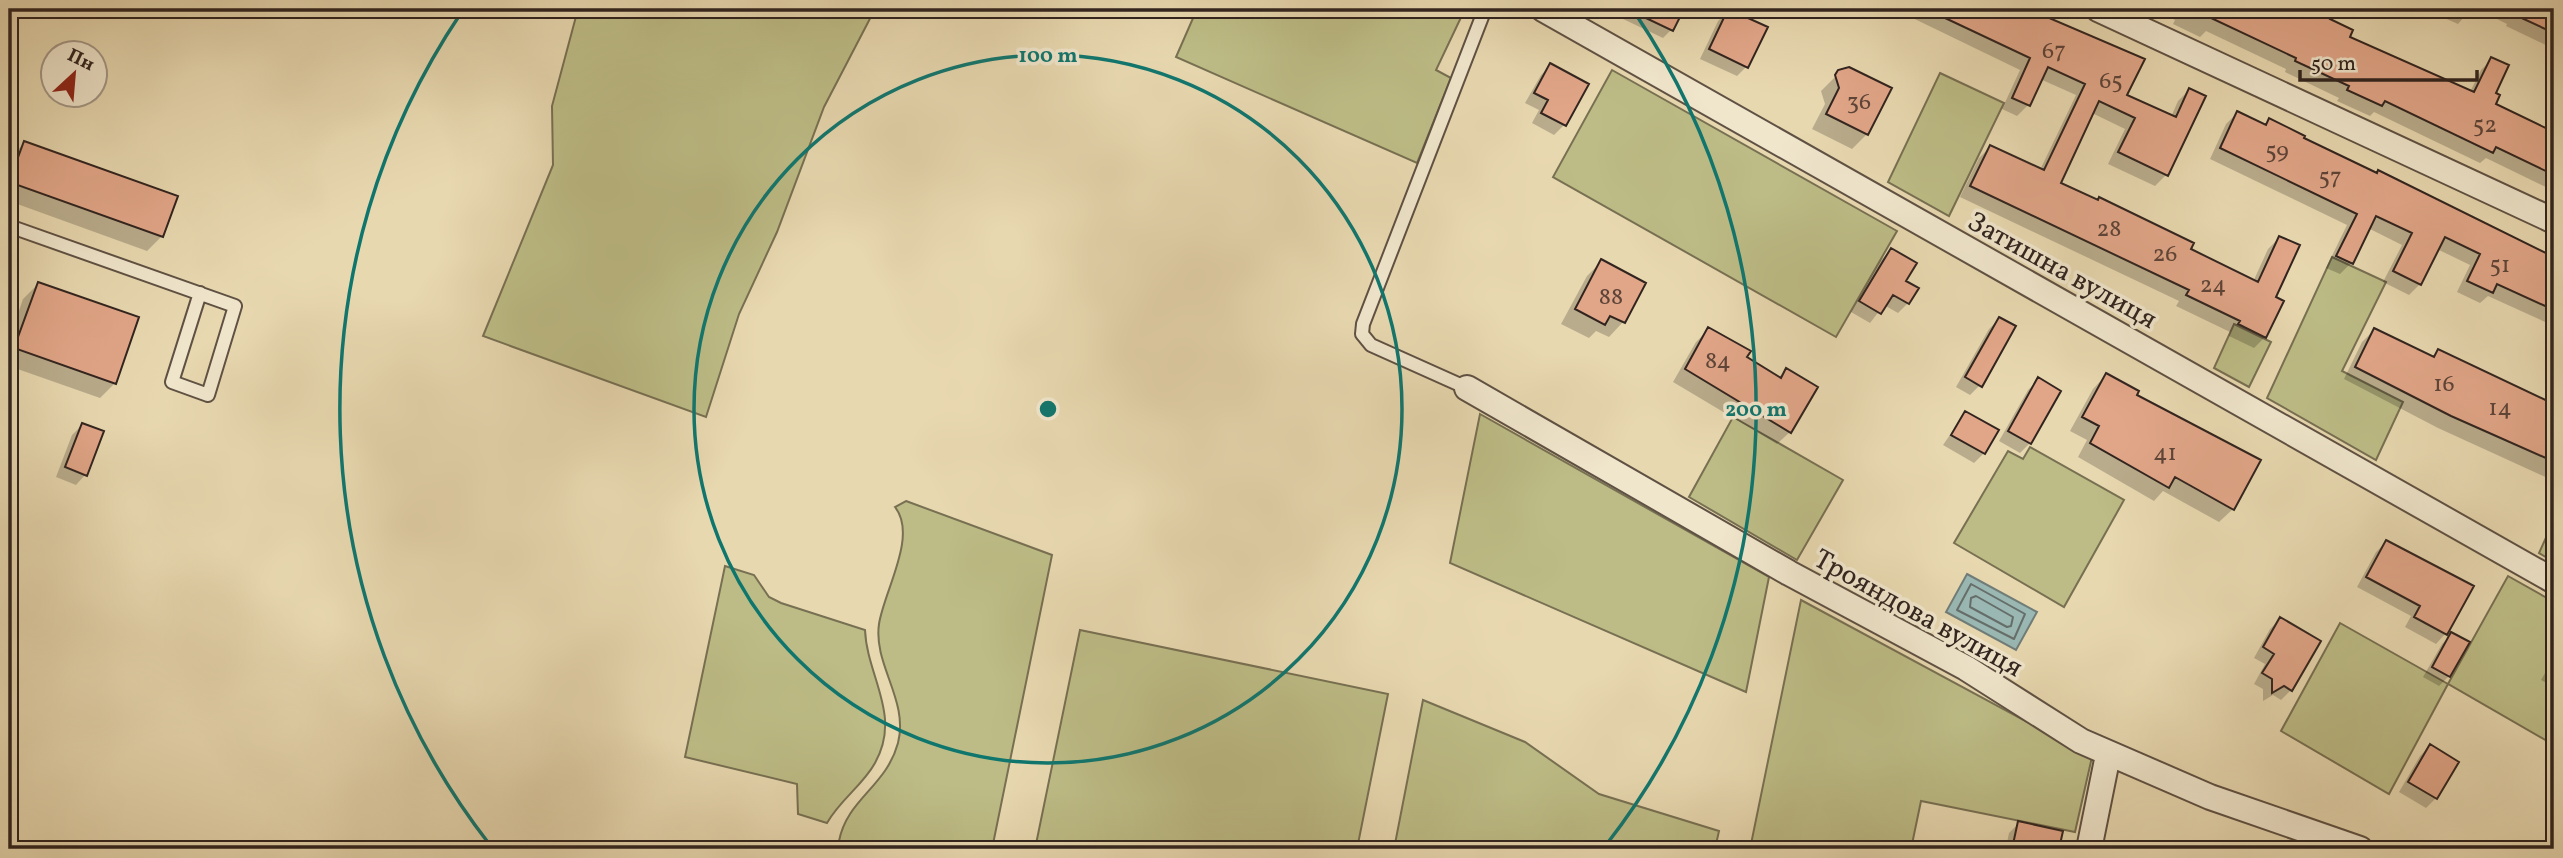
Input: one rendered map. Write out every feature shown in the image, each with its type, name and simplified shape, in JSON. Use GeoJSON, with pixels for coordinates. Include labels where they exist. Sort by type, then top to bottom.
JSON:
{"type":"FeatureCollection","features":[{"type":"Feature","properties":{"kind":"street","name":"Затишна вулиця"},"geometry":{"type":"LineString","coordinates":[[1543,9],[2554,581]]}},
{"type":"Feature","properties":{"kind":"street"},"geometry":{"type":"LineString","coordinates":[[2098,9],[2554,221]]}},
{"type":"Feature","properties":{"kind":"street","name":"Трояндова вулиця"},"geometry":{"type":"LineString","coordinates":[[1467,388],[1789,573],[1966,668],[2057,728],[2108,755],[2210,797],[2360,849]]}},
{"type":"Feature","properties":{"kind":"street"},"geometry":{"type":"LineString","coordinates":[[2089,849],[2108,755]]}},
{"type":"Feature","properties":{"kind":"lane"},"geometry":{"type":"LineString","coordinates":[[1467,388],[1371,345],[1362,334],[1363,324],[1485,9]]}},
{"type":"Feature","properties":{"kind":"lane"},"geometry":{"type":"LineString","coordinates":[[9,226],[200,293],[235,306],[208,395],[172,382],[200,293]]}},
{"type":"Feature","properties":{"kind":"shaded area"},"geometry":{"type":"Polygon","coordinates":[[[578,9],[875,9],[824,107],[777,232],[739,314],[706,417],[483,336],[553,165],[552,106],[578,9]]]}},
{"type":"Feature","properties":{"kind":"shaded area"},"geometry":{"type":"Polygon","coordinates":[[[1197,9],[1465,9],[1436,70],[1451,78],[1417,163],[1176,57],[1197,9]]]}},
{"type":"Feature","properties":{"kind":"shaded area"},"geometry":{"type":"Polygon","coordinates":[[[1612,70],[1897,231],[1836,337],[1553,177],[1612,70]]]}},
{"type":"Feature","properties":{"kind":"shaded area"},"geometry":{"type":"Polygon","coordinates":[[[1940,73],[2004,103],[1949,216],[1888,182],[1940,73]]]}},
{"type":"Feature","properties":{"kind":"shaded area"},"geometry":{"type":"Polygon","coordinates":[[[2332,257],[2386,282],[2342,371],[2403,402],[2376,460],[2267,398],[2332,257]]]}},
{"type":"Feature","properties":{"kind":"shaded area"},"geometry":{"type":"Polygon","coordinates":[[[2234,324],[2271,342],[2249,387],[2214,368],[2234,324]]]}},
{"type":"Feature","properties":{"kind":"shaded area"},"geometry":{"type":"Polygon","coordinates":[[[1480,414],[1769,577],[1746,692],[1450,563],[1480,414]]]}},
{"type":"Feature","properties":{"kind":"shaded area"},"geometry":{"type":"Polygon","coordinates":[[[1733,417],[1843,480],[1797,560],[1689,497],[1733,417]]]}},
{"type":"Feature","properties":{"kind":"shaded area"},"geometry":{"type":"Polygon","coordinates":[[[2030,447],[2124,500],[2064,607],[1954,543],[2008,451],[2023,459],[2030,447]]]}},
{"type":"Feature","properties":{"kind":"shaded area"},"geometry":{"type":"Polygon","coordinates":[[[906,501],[1052,555],[992,849],[879,849],[839,841],[850,814],[885,771],[898,743],[899,712],[881,654],[879,624],[901,548],[901,519],[895,507],[906,501]]]}},
{"type":"Feature","properties":{"kind":"shaded area"},"geometry":{"type":"Polygon","coordinates":[[[2554,520],[2554,562],[2539,553],[2554,520]]]}},
{"type":"Feature","properties":{"kind":"shaded area"},"geometry":{"type":"Polygon","coordinates":[[[725,566],[754,575],[769,597],[781,603],[865,630],[884,712],[882,745],[870,771],[827,823],[798,814],[797,784],[685,757],[725,566]]]}},
{"type":"Feature","properties":{"kind":"shaded area"},"geometry":{"type":"Polygon","coordinates":[[[2508,576],[2554,602],[2554,745],[2448,684],[2508,576]]]}},
{"type":"Feature","properties":{"kind":"shaded area"},"geometry":{"type":"Polygon","coordinates":[[[1801,600],[2092,757],[2075,832],[1921,801],[1911,849],[1750,849],[1801,600]]]}},
{"type":"Feature","properties":{"kind":"shaded area"},"geometry":{"type":"Polygon","coordinates":[[[2340,623],[2448,684],[2389,794],[2281,731],[2340,623]]]}},
{"type":"Feature","properties":{"kind":"shaded area"},"geometry":{"type":"Polygon","coordinates":[[[1080,630],[1388,694],[1357,849],[1035,849],[1080,630]]]}},
{"type":"Feature","properties":{"kind":"shaded area"},"geometry":{"type":"Polygon","coordinates":[[[1423,700],[1525,742],[1599,794],[1719,831],[1715,849],[1394,849],[1423,700]]]}},
{"type":"Feature","properties":{"kind":"water"},"geometry":{"type":"Polygon","coordinates":[[[1967,574],[2037,612],[2016,650],[1946,612],[1967,574]]]}},
{"type":"Feature","properties":{"kind":"building"},"geometry":{"type":"Polygon","coordinates":[[[1627,9],[1684,9],[1673,31],[1627,9]]]}},
{"type":"Feature","properties":{"kind":"building"},"geometry":{"type":"Polygon","coordinates":[[[1728,9],[1768,27],[1748,68],[1709,49],[1728,9]]]}},
{"type":"Feature","properties":{"kind":"building"},"geometry":{"type":"Polygon","coordinates":[[[1926,9],[2028,9],[2145,59],[2127,95],[2176,117],[2189,88],[2206,96],[2168,176],[2118,152],[2135,118],[2099,101],[2061,183],[2098,200],[2099,197],[2194,243],[2191,249],[2258,282],[2279,236],[2300,245],[2276,297],[2284,301],[2266,338],[2238,324],[2240,321],[2186,295],[2189,290],[1970,186],[1990,145],[2044,170],[2085,84],[2048,67],[2030,106],[2012,98],[2030,58],[1926,9]]]}},
{"type":"Feature","properties":{"kind":"building"},"geometry":{"type":"Polygon","coordinates":[[[2192,9],[2335,9],[2330,19],[2353,30],[2350,37],[2474,92],[2491,57],[2509,65],[2496,93],[2500,95],[2496,104],[2554,132],[2554,175],[2496,147],[2493,153],[2385,101],[2382,106],[2347,90],[2349,86],[2295,61],[2296,58],[2192,9]]]}},
{"type":"Feature","properties":{"kind":"building"},"geometry":{"type":"Polygon","coordinates":[[[2502,9],[2554,9],[2554,33],[2502,9]]]}},
{"type":"Feature","properties":{"kind":"building"},"geometry":{"type":"Polygon","coordinates":[[[1550,63],[1589,84],[1566,126],[1541,113],[1548,100],[1534,93],[1550,63]]]}},
{"type":"Feature","properties":{"kind":"building"},"geometry":{"type":"Polygon","coordinates":[[[1849,67],[1892,88],[1868,135],[1826,114],[1839,88],[1835,75],[1838,70],[1849,67]]]}},
{"type":"Feature","properties":{"kind":"building"},"geometry":{"type":"Polygon","coordinates":[[[2237,111],[2266,125],[2269,118],[2305,136],[2304,138],[2377,173],[2378,170],[2554,257],[2554,310],[2497,284],[2493,293],[2467,281],[2480,254],[2445,237],[2421,285],[2393,271],[2412,233],[2376,216],[2353,264],[2336,256],[2357,214],[2220,148],[2237,111]]]}},
{"type":"Feature","properties":{"kind":"building"},"geometry":{"type":"Polygon","coordinates":[[[24,141],[178,196],[163,237],[9,182],[24,141]]]}},
{"type":"Feature","properties":{"kind":"building"},"geometry":{"type":"Polygon","coordinates":[[[1891,248],[1917,263],[1906,281],[1919,288],[1909,304],[1893,295],[1881,314],[1859,301],[1891,248]]]}},
{"type":"Feature","properties":{"kind":"building"},"geometry":{"type":"Polygon","coordinates":[[[1601,259],[1646,283],[1625,323],[1610,316],[1605,325],[1575,309],[1601,259]]]}},
{"type":"Feature","properties":{"kind":"building"},"geometry":{"type":"Polygon","coordinates":[[[38,282],[139,317],[116,384],[14,348],[38,282]]]}},
{"type":"Feature","properties":{"kind":"building"},"geometry":{"type":"Polygon","coordinates":[[[1999,317],[2016,326],[1982,387],[1965,377],[1999,317]]]}},
{"type":"Feature","properties":{"kind":"building"},"geometry":{"type":"Polygon","coordinates":[[[1708,327],[1751,351],[1747,357],[1781,378],[1786,368],[1818,387],[1791,433],[1685,369],[1708,327]]]}},
{"type":"Feature","properties":{"kind":"building"},"geometry":{"type":"Polygon","coordinates":[[[2374,328],[2434,357],[2438,349],[2554,404],[2554,447],[2548,459],[2451,416],[2355,367],[2374,328]]]}},
{"type":"Feature","properties":{"kind":"building"},"geometry":{"type":"Polygon","coordinates":[[[2106,373],[2139,391],[2137,395],[2261,460],[2234,510],[2175,477],[2169,488],[2090,443],[2099,426],[2082,417],[2106,373]]]}},
{"type":"Feature","properties":{"kind":"building"},"geometry":{"type":"Polygon","coordinates":[[[2038,377],[2061,391],[2031,444],[2008,431],[2038,377]]]}},
{"type":"Feature","properties":{"kind":"building"},"geometry":{"type":"Polygon","coordinates":[[[1965,411],[1999,430],[1985,454],[1951,435],[1965,411]]]}},
{"type":"Feature","properties":{"kind":"building"},"geometry":{"type":"Polygon","coordinates":[[[82,423],[104,431],[87,476],[65,467],[82,423]]]}},
{"type":"Feature","properties":{"kind":"building"},"geometry":{"type":"Polygon","coordinates":[[[2386,540],[2474,586],[2447,635],[2414,617],[2420,606],[2366,577],[2386,540]]]}},
{"type":"Feature","properties":{"kind":"building"},"geometry":{"type":"Polygon","coordinates":[[[2280,617],[2321,641],[2292,691],[2284,686],[2272,693],[2272,679],[2262,673],[2274,654],[2263,647],[2280,617]]]}},
{"type":"Feature","properties":{"kind":"building"},"geometry":{"type":"Polygon","coordinates":[[[2451,632],[2470,642],[2450,677],[2432,667],[2451,632]]]}},
{"type":"Feature","properties":{"kind":"building"},"geometry":{"type":"Polygon","coordinates":[[[2430,744],[2459,762],[2437,799],[2408,782],[2430,744]]]}},
{"type":"Feature","properties":{"kind":"building"},"geometry":{"type":"Polygon","coordinates":[[[2018,821],[2063,831],[2059,849],[2012,849],[2018,821]]]}}]}
